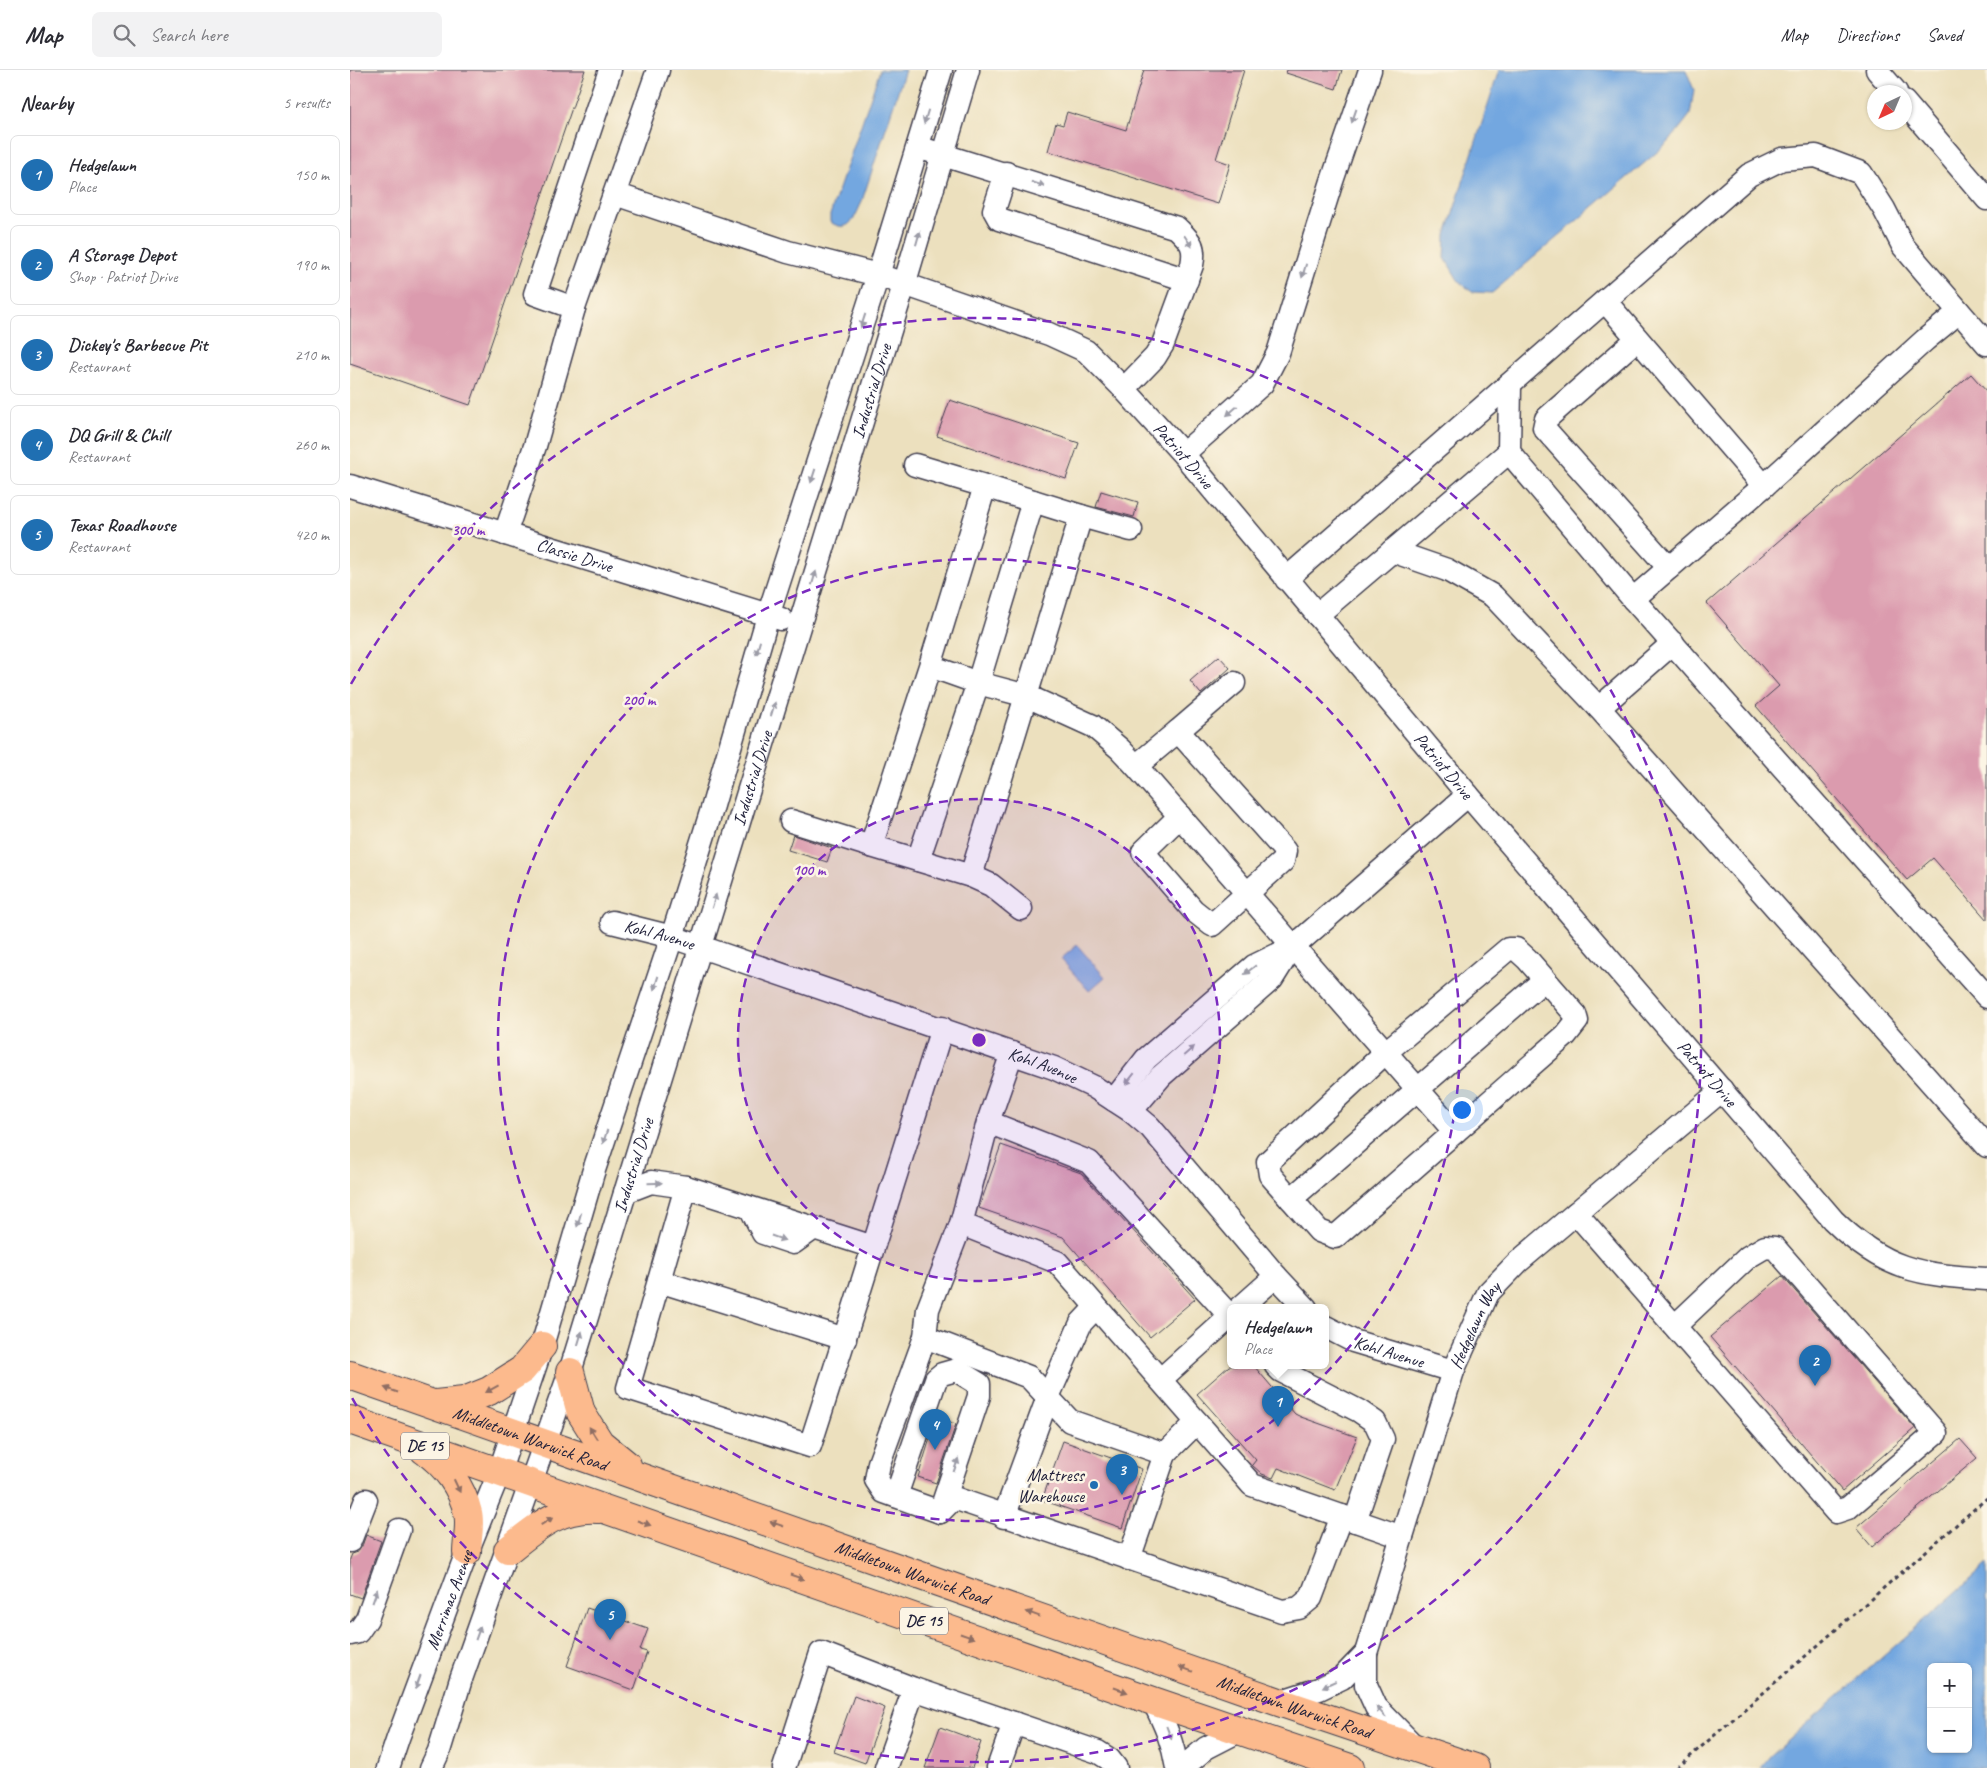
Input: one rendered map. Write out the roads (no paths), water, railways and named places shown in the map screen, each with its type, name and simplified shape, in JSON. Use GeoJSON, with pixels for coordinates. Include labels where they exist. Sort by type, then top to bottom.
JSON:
{"type":"FeatureCollection","features":[{"type":"Feature","properties":{"kind":"main road"},"geometry":{"type":"LineString","coordinates":[[432,1404],[464,1401],[489,1391],[522,1370],[542,1346]]}},
{"type":"Feature","properties":{"kind":"main road"},"geometry":{"type":"LineString","coordinates":[[570,1372],[581,1413],[600,1443],[642,1477]]}},
{"type":"Feature","properties":{"kind":"main road","name":"Middletown Warwick Road"},"geometry":{"type":"LineString","coordinates":[[350,1375],[1280,1702],[1475,1768]]}},
{"type":"Feature","properties":{"kind":"main road","name":"DE 15"},"geometry":{"type":"LineString","coordinates":[[350,1420],[1350,1768]]}},
{"type":"Feature","properties":{"kind":"main road"},"geometry":{"type":"LineString","coordinates":[[411,1441],[438,1459],[455,1480],[469,1514],[467,1552]]}},
{"type":"Feature","properties":{"kind":"main road"},"geometry":{"type":"LineString","coordinates":[[508,1550],[554,1517],[578,1508],[604,1509]]}},
{"type":"Feature","properties":{"kind":"street"},"geometry":{"type":"LineString","coordinates":[[574,308],[535,294],[610,70]]}},
{"type":"Feature","properties":{"kind":"street"},"geometry":{"type":"LineString","coordinates":[[505,534],[535,446],[574,308],[658,70]]}},
{"type":"Feature","properties":{"kind":"street","name":"Industrial Drive"},"geometry":{"type":"LineString","coordinates":[[511,1432],[542,1346],[592,1173],[672,937],[712,809],[768,616],[878,275],[941,70]]}},
{"type":"Feature","properties":{"kind":"street","name":"Industrial Drive"},"geometry":{"type":"LineString","coordinates":[[530,1484],[546,1444],[570,1372],[904,285],[941,155],[968,70]]}},
{"type":"Feature","properties":{"kind":"street"},"geometry":{"type":"LineString","coordinates":[[1183,454],[1262,384],[1278,353],[1332,181],[1370,70]]}},
{"type":"Feature","properties":{"kind":"street"},"geometry":{"type":"LineString","coordinates":[[1877,70],[1890,85]]}},
{"type":"Feature","properties":{"kind":"street"},"geometry":{"type":"LineString","coordinates":[[1912,111],[1987,199]]}},
{"type":"Feature","properties":{"kind":"street"},"geometry":{"type":"LineString","coordinates":[[917,147],[1006,173],[1177,228],[1189,240],[1194,252],[1187,280],[1163,344],[1155,357],[1124,389]]}},
{"type":"Feature","properties":{"kind":"street"},"geometry":{"type":"LineString","coordinates":[[1286,579],[1750,175],[1782,159],[1816,156],[1861,173],[1884,209],[1903,246],[1987,344]]}},
{"type":"Feature","properties":{"kind":"street"},"geometry":{"type":"LineString","coordinates":[[1006,173],[994,210],[999,219],[1187,280]]}},
{"type":"Feature","properties":{"kind":"street","name":"Patriot Drive"},"geometry":{"type":"LineString","coordinates":[[615,194],[788,252],[878,275],[1049,334],[1086,351],[1124,389],[1183,454],[1468,795],[1833,1220],[1865,1248],[1900,1267],[1942,1276],[1987,1278]]}},
{"type":"Feature","properties":{"kind":"street"},"geometry":{"type":"LineString","coordinates":[[1605,301],[1764,486]]}},
{"type":"Feature","properties":{"kind":"street"},"geometry":{"type":"LineString","coordinates":[[1633,599],[1764,486],[1925,340],[1959,312]]}},
{"type":"Feature","properties":{"kind":"street"},"geometry":{"type":"LineString","coordinates":[[1637,339],[1546,419],[1544,428],[1669,568]]}},
{"type":"Feature","properties":{"kind":"street"},"geometry":{"type":"LineString","coordinates":[[1510,384],[1508,452],[1633,599],[1987,997]]}},
{"type":"Feature","properties":{"kind":"street"},"geometry":{"type":"LineString","coordinates":[[1316,615],[1508,452]]}},
{"type":"Feature","properties":{"kind":"street"},"geometry":{"type":"LineString","coordinates":[[915,465],[1131,530]]}},
{"type":"Feature","properties":{"kind":"street","name":"Classic Drive"},"geometry":{"type":"LineString","coordinates":[[350,486],[799,624]]}},
{"type":"Feature","properties":{"kind":"street"},"geometry":{"type":"LineString","coordinates":[[871,846],[930,666],[985,486]]}},
{"type":"Feature","properties":{"kind":"street"},"geometry":{"type":"LineString","coordinates":[[918,860],[978,683],[1032,501]]}},
{"type":"Feature","properties":{"kind":"street"},"geometry":{"type":"LineString","coordinates":[[971,876],[1081,516]]}},
{"type":"Feature","properties":{"kind":"street"},"geometry":{"type":"LineString","coordinates":[[1392,551],[1447,570],[1493,596],[1599,708],[1987,1146]]}},
{"type":"Feature","properties":{"kind":"street"},"geometry":{"type":"LineString","coordinates":[[1599,708],[1672,643]]}},
{"type":"Feature","properties":{"kind":"street"},"geometry":{"type":"LineString","coordinates":[[930,666],[978,683],[1027,696],[1093,726],[1120,749],[1455,1132]]}},
{"type":"Feature","properties":{"kind":"street"},"geometry":{"type":"LineString","coordinates":[[1136,766],[1234,683]]}},
{"type":"Feature","properties":{"kind":"street"},"geometry":{"type":"LineString","coordinates":[[1178,730],[1285,851],[1283,861],[1212,925],[1193,910],[1143,852],[1180,816]]}},
{"type":"Feature","properties":{"kind":"street"},"geometry":{"type":"LineString","coordinates":[[1123,1106],[1146,1059],[1254,966],[1292,947],[1468,795]]}},
{"type":"Feature","properties":{"kind":"street"},"geometry":{"type":"LineString","coordinates":[[791,821],[971,876],[991,885],[1021,909]]}},
{"type":"Feature","properties":{"kind":"street","name":"Kohl Avenue"},"geometry":{"type":"LineString","coordinates":[[612,922],[672,937],[942,1028],[1054,1068],[1094,1087],[1123,1106],[1150,1128],[1276,1276],[1302,1304]]}},
{"type":"Feature","properties":{"kind":"street"},"geometry":{"type":"LineString","coordinates":[[1508,949],[1516,949],[1527,959],[1576,1014],[1577,1021],[1566,1035],[1335,1237],[1319,1231],[1270,1175],[1268,1162],[1386,1052],[1508,949]]}},
{"type":"Feature","properties":{"kind":"street"},"geometry":{"type":"LineString","coordinates":[[1291,1199],[1544,980]]}},
{"type":"Feature","properties":{"kind":"street"},"geometry":{"type":"LineString","coordinates":[[686,1187],[628,1388],[810,1446],[942,1028]]}},
{"type":"Feature","properties":{"kind":"street"},"geometry":{"type":"LineString","coordinates":[[940,1512],[884,1492],[876,1480],[879,1463],[924,1338],[928,1309],[961,1224],[988,1122],[1012,1053]]}},
{"type":"Feature","properties":{"kind":"street","name":"Hedgelawn Way"},"geometry":{"type":"LineString","coordinates":[[1366,1653],[1453,1371],[1488,1293],[1518,1262],[1722,1090]]}},
{"type":"Feature","properties":{"kind":"street"},"geometry":{"type":"LineString","coordinates":[[988,1122],[1089,1162],[1227,1314]]}},
{"type":"Feature","properties":{"kind":"street"},"geometry":{"type":"LineString","coordinates":[[625,1192],[651,1182],[686,1187],[873,1247]]}},
{"type":"Feature","properties":{"kind":"street"},"geometry":{"type":"LineString","coordinates":[[1576,1213],[1836,1512],[1848,1508],[1936,1433],[1775,1248],[1765,1247],[1748,1256],[1675,1326]]}},
{"type":"Feature","properties":{"kind":"street"},"geometry":{"type":"LineString","coordinates":[[961,1224],[1057,1262],[1252,1485],[1402,1537]]}},
{"type":"Feature","properties":{"kind":"street"},"geometry":{"type":"LineString","coordinates":[[1244,1304],[1276,1276]]}},
{"type":"Feature","properties":{"kind":"street"},"geometry":{"type":"LineString","coordinates":[[659,1280],[845,1338]]}},
{"type":"Feature","properties":{"kind":"street"},"geometry":{"type":"LineString","coordinates":[[1004,1517],[1048,1397],[1081,1323],[1096,1307]]}},
{"type":"Feature","properties":{"kind":"street"},"geometry":{"type":"LineString","coordinates":[[1161,1380],[1227,1320]]}},
{"type":"Feature","properties":{"kind":"street","name":"Kohl Avenue"},"geometry":{"type":"LineString","coordinates":[[1329,1329],[1353,1341],[1453,1371]]}},
{"type":"Feature","properties":{"kind":"street"},"geometry":{"type":"LineString","coordinates":[[924,1338],[1029,1377],[1070,1421],[1165,1454]]}},
{"type":"Feature","properties":{"kind":"street"},"geometry":{"type":"LineString","coordinates":[[940,1512],[954,1498],[1004,1517],[1282,1611],[1299,1608],[1311,1598],[1383,1439],[1375,1422],[1359,1411],[1279,1369]]}},
{"type":"Feature","properties":{"kind":"street"},"geometry":{"type":"LineString","coordinates":[[896,1496],[936,1379],[942,1374],[956,1370],[979,1384],[980,1396],[940,1512]]}},
{"type":"Feature","properties":{"kind":"street"},"geometry":{"type":"LineString","coordinates":[[1129,1559],[1165,1454],[1197,1422]]}},
{"type":"Feature","properties":{"kind":"street","name":"Merrimac Avenue"},"geometry":{"type":"LineString","coordinates":[[388,1768],[401,1728],[467,1552],[499,1473],[511,1432]]}},
{"type":"Feature","properties":{"kind":"street"},"geometry":{"type":"LineString","coordinates":[[431,1768],[439,1751],[461,1679],[530,1484]]}},
{"type":"Feature","properties":{"kind":"street"},"geometry":{"type":"LineString","coordinates":[[350,1542],[366,1500]]}},
{"type":"Feature","properties":{"kind":"street"},"geometry":{"type":"LineString","coordinates":[[350,1634],[358,1632],[367,1619],[399,1530]]}},
{"type":"Feature","properties":{"kind":"street"},"geometry":{"type":"LineString","coordinates":[[784,1768],[822,1653],[914,1689],[1098,1752],[1109,1759],[1116,1768]]}},
{"type":"Feature","properties":{"kind":"street"},"geometry":{"type":"LineString","coordinates":[[1280,1702],[1319,1689],[1342,1678],[1366,1653]]}},
{"type":"Feature","properties":{"kind":"street"},"geometry":{"type":"LineString","coordinates":[[1366,1653],[1366,1685],[1376,1707],[1414,1747]]}},
{"type":"Feature","properties":{"kind":"street"},"geometry":{"type":"LineString","coordinates":[[886,1768],[914,1689]]}},
{"type":"Feature","properties":{"kind":"street"},"geometry":{"type":"LineString","coordinates":[[1153,1701],[1174,1748],[1177,1768]]}},
{"type":"Feature","properties":{"kind":"street"},"geometry":{"type":"LineString","coordinates":[[998,1768],[1014,1723]]}},
{"type":"Feature","properties":{"kind":"street"},"geometry":{"type":"LineString","coordinates":[[1182,1768],[1206,1748],[1241,1730]]}},
{"type":"Feature","properties":{"kind":"water"},"geometry":{"type":"Polygon","coordinates":[[[880,70],[905,70],[861,204],[850,223],[846,226],[836,225],[830,222],[830,215],[880,70]]]}},
{"type":"Feature","properties":{"kind":"water"},"geometry":{"type":"Polygon","coordinates":[[[1499,70],[1686,70],[1694,90],[1690,115],[1669,142],[1492,293],[1472,292],[1458,280],[1445,258],[1446,235],[1499,70]]]}},
{"type":"Feature","properties":{"kind":"water"},"geometry":{"type":"Polygon","coordinates":[[[1077,945],[1105,977],[1089,991],[1061,959],[1077,945]]]}},
{"type":"Feature","properties":{"kind":"water"},"geometry":{"type":"Polygon","coordinates":[[[1987,1565],[1987,1768],[1760,1768],[1771,1755],[1987,1565]]]}},
{"type":"Feature","properties":{"kind":"place","name":"A Storage Depot"},"geometry":{"type":"Point","coordinates":[1815,1386]}},
{"type":"Feature","properties":{"kind":"place","name":"Hedgelawn"},"geometry":{"type":"Point","coordinates":[1278,1427]}},
{"type":"Feature","properties":{"kind":"place","name":"DQ Grill & Chill"},"geometry":{"type":"Point","coordinates":[935,1450]}},
{"type":"Feature","properties":{"kind":"place","name":"Mattress Warehouse"},"geometry":{"type":"Point","coordinates":[1094,1485]}},
{"type":"Feature","properties":{"kind":"place","name":"Dickey's Barbecue Pit"},"geometry":{"type":"Point","coordinates":[1122,1495]}},
{"type":"Feature","properties":{"kind":"place","name":"Texas Roadhouse"},"geometry":{"type":"Point","coordinates":[610,1640]}}]}
